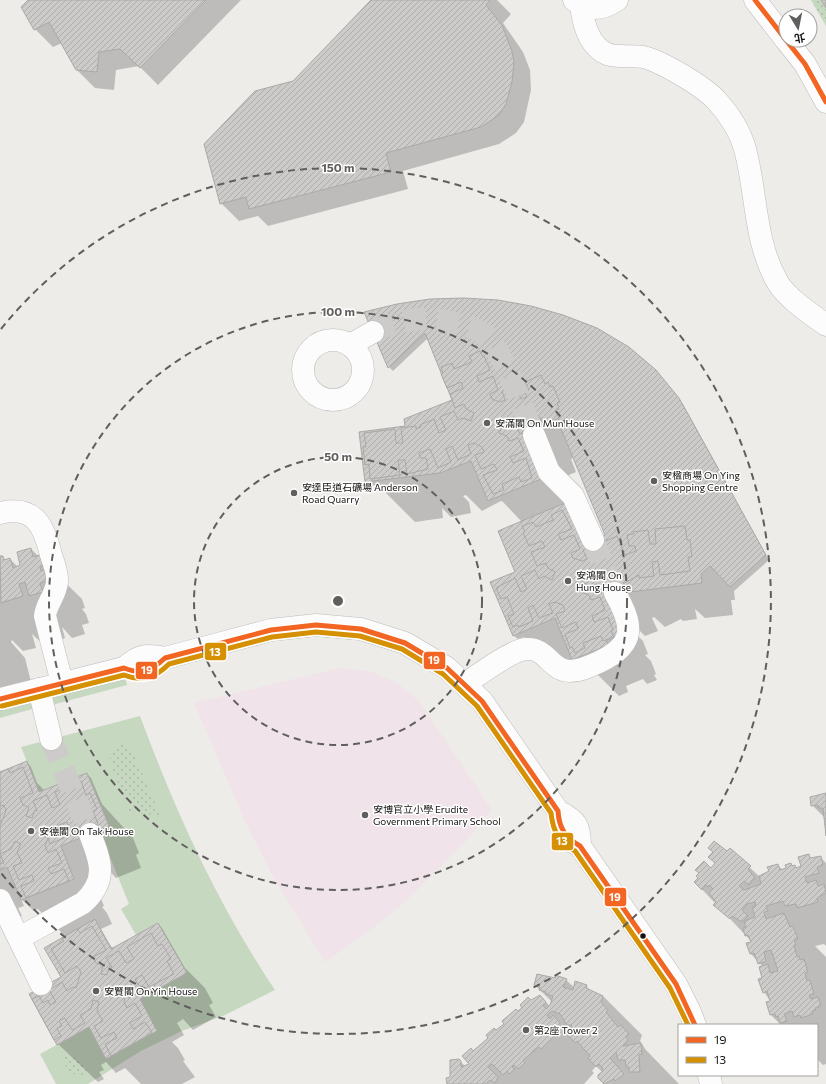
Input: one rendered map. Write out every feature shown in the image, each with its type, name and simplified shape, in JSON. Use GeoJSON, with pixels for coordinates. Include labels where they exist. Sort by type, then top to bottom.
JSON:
{"type":"FeatureCollection","features":[{"type":"Feature","properties":{"kind":"street"},"geometry":{"type":"LineString","coordinates":[[578,3],[590,8],[600,8],[617,0]]}},
{"type":"Feature","properties":{"kind":"street"},"geometry":{"type":"LineString","coordinates":[[755,0],[778,30]]}},
{"type":"Feature","properties":{"kind":"street"},"geometry":{"type":"LineString","coordinates":[[578,3],[583,23],[595,46],[607,54],[644,57],[677,72],[715,99],[738,131],[745,149],[762,247],[779,284],[800,306],[826,325]]}},
{"type":"Feature","properties":{"kind":"street"},"geometry":{"type":"LineString","coordinates":[[792,48],[805,64],[826,102]]}},
{"type":"Feature","properties":{"kind":"street"},"geometry":{"type":"LineString","coordinates":[[350,345],[373,332]]}},
{"type":"Feature","properties":{"kind":"street"},"geometry":{"type":"LineString","coordinates":[[534,435],[549,472],[573,496],[593,540]]}},
{"type":"Feature","properties":{"kind":"street"},"geometry":{"type":"LineString","coordinates":[[0,513],[13,511],[23,512],[40,524],[46,533],[58,580],[56,588],[46,609],[45,616],[62,683]]}},
{"type":"Feature","properties":{"kind":"street"},"geometry":{"type":"LineString","coordinates":[[465,684],[514,654],[527,649],[540,652],[554,666],[569,671],[578,671],[609,657],[623,645],[628,629],[627,614],[615,593]]}},
{"type":"Feature","properties":{"kind":"street"},"geometry":{"type":"LineString","coordinates":[[0,699],[124,668],[135,659],[142,657],[150,655],[165,658],[279,629],[316,625],[338,626],[383,635],[405,643],[447,668],[482,701],[558,812],[559,826],[568,839],[580,846],[676,984],[695,1024]]}},
{"type":"Feature","properties":{"kind":"street"},"geometry":{"type":"LineString","coordinates":[[39,689],[51,739]]}},
{"type":"Feature","properties":{"kind":"street"},"geometry":{"type":"LineString","coordinates":[[18,938],[83,903],[91,896],[98,883],[101,868],[99,857],[90,834]]}},
{"type":"Feature","properties":{"kind":"street"},"geometry":{"type":"LineString","coordinates":[[0,900],[41,984]]}},
{"type":"Feature","properties":{"kind":"shaded area","name":"安博官立小學 Erudite Government Primary School"},"geometry":{"type":"Polygon","coordinates":[[[340,668],[369,671],[396,682],[419,701],[492,810],[465,842],[405,902],[372,929],[325,962],[275,880],[245,821],[194,703],[340,668]]]}},
{"type":"Feature","properties":{"kind":"green space"},"geometry":{"type":"Polygon","coordinates":[[[811,0],[826,0],[826,26],[818,12],[818,8],[816,8],[811,0]]]}},
{"type":"Feature","properties":{"kind":"green space"},"geometry":{"type":"Polygon","coordinates":[[[125,678],[127,685],[48,706],[46,698],[125,678]]]}},
{"type":"Feature","properties":{"kind":"green space"},"geometry":{"type":"Polygon","coordinates":[[[34,701],[36,708],[0,718],[0,710],[34,701]]]}},
{"type":"Feature","properties":{"kind":"green space"},"geometry":{"type":"Polygon","coordinates":[[[140,716],[168,788],[200,858],[235,925],[275,990],[225,1015],[182,1031],[141,1051],[88,1084],[56,1084],[40,1054],[89,1027],[106,1059],[157,1031],[140,999],[184,970],[158,923],[136,935],[121,909],[129,904],[99,830],[109,826],[87,773],[39,792],[21,747],[140,716]]]}},
{"type":"Feature","properties":{"kind":"green space"},"geometry":{"type":"Polygon","coordinates":[[[118,744],[127,746],[133,752],[160,815],[130,813],[109,760],[118,744]]]}},
{"type":"Feature","properties":{"kind":"green space"},"geometry":{"type":"Polygon","coordinates":[[[67,1051],[71,1057],[81,1060],[88,1073],[78,1076],[68,1071],[64,1061],[67,1051]]]}},
{"type":"Feature","properties":{"kind":"building"},"geometry":{"type":"Polygon","coordinates":[[[28,0],[206,0],[140,68],[120,49],[99,52],[97,72],[76,70],[49,22],[34,30],[21,7],[28,0]]]}},
{"type":"Feature","properties":{"kind":"building"},"geometry":{"type":"Polygon","coordinates":[[[371,0],[490,0],[486,5],[502,25],[512,51],[514,62],[512,82],[506,104],[499,115],[481,127],[386,153],[391,172],[249,209],[246,197],[220,204],[204,144],[255,91],[293,81],[371,0]]]}},
{"type":"Feature","properties":{"kind":"building"},"geometry":{"type":"Polygon","coordinates":[[[821,0],[826,0],[826,8],[821,0]]]}},
{"type":"Feature","properties":{"kind":"building","name":"安楹商場 On Ying Shopping Centre"},"geometry":{"type":"Polygon","coordinates":[[[464,298],[498,300],[531,306],[563,315],[597,328],[629,347],[656,370],[679,398],[766,555],[730,587],[710,566],[701,574],[702,583],[630,592],[628,588],[608,596],[623,633],[606,640],[608,645],[572,660],[555,618],[513,636],[490,582],[515,572],[498,531],[567,502],[584,544],[605,535],[559,424],[525,438],[541,479],[488,501],[471,461],[440,473],[365,482],[359,432],[405,426],[404,419],[452,400],[425,333],[388,368],[364,312],[397,304],[430,299],[464,298]]]}},
{"type":"Feature","properties":{"kind":"building","name":"安滿閣 On Mun House"},"geometry":{"type":"Polygon","coordinates":[[[480,351],[483,357],[484,356],[490,370],[477,376],[479,382],[493,376],[498,390],[490,394],[492,399],[500,402],[505,400],[502,391],[516,386],[521,399],[527,397],[525,392],[529,390],[525,382],[541,375],[545,384],[548,382],[550,387],[553,386],[560,402],[557,403],[559,409],[555,410],[559,418],[543,425],[540,417],[536,418],[534,413],[528,415],[533,429],[520,434],[516,426],[511,428],[503,425],[499,433],[507,436],[509,441],[518,438],[524,451],[510,457],[513,463],[526,458],[532,478],[521,482],[519,477],[502,484],[504,490],[493,494],[483,475],[497,470],[494,464],[481,469],[475,455],[484,452],[482,447],[474,443],[468,445],[471,454],[458,460],[452,446],[446,449],[451,462],[438,468],[430,449],[419,453],[420,458],[426,458],[428,469],[407,474],[405,460],[398,460],[400,475],[370,479],[369,464],[365,465],[363,447],[366,447],[364,433],[395,429],[396,443],[403,443],[401,428],[416,426],[416,429],[421,427],[420,425],[434,419],[439,433],[446,430],[440,417],[454,411],[458,420],[463,418],[471,421],[474,413],[466,409],[464,404],[455,408],[450,394],[463,388],[461,382],[447,388],[441,374],[443,373],[441,367],[452,363],[454,369],[472,362],[469,356],[480,351]]]}},
{"type":"Feature","properties":{"kind":"building","name":"安鴻閣 On Hung House"},"geometry":{"type":"Polygon","coordinates":[[[562,510],[572,529],[558,534],[561,540],[574,535],[580,549],[571,553],[573,558],[582,561],[587,559],[583,550],[597,545],[603,558],[609,556],[603,542],[617,536],[625,555],[636,551],[635,546],[629,546],[627,535],[634,534],[633,532],[648,530],[650,544],[656,544],[655,529],[685,526],[687,540],[690,540],[692,557],[688,557],[690,571],[660,575],[658,561],[652,562],[654,576],[639,578],[639,575],[621,585],[615,571],[609,574],[615,587],[601,593],[597,584],[592,586],[584,583],[581,592],[589,595],[591,600],[600,597],[605,610],[592,616],[594,622],[608,617],[614,637],[603,641],[601,636],[583,643],[585,648],[575,653],[572,647],[570,648],[565,634],[578,629],[576,622],[562,628],[556,614],[565,611],[563,605],[555,602],[549,604],[553,613],[539,618],[533,605],[528,608],[533,621],[519,627],[518,625],[513,627],[508,616],[514,614],[507,597],[501,599],[496,588],[515,578],[521,592],[527,589],[521,576],[535,570],[539,579],[544,576],[552,580],[555,572],[548,568],[546,563],[537,566],[531,552],[545,547],[542,541],[529,546],[523,533],[525,532],[522,526],[533,522],[536,527],[553,520],[551,515],[562,510]]]}},
{"type":"Feature","properties":{"kind":"building"},"geometry":{"type":"Polygon","coordinates":[[[31,548],[33,557],[40,555],[43,566],[40,567],[41,571],[44,570],[47,581],[40,583],[43,592],[29,596],[25,582],[19,584],[23,596],[1,603],[0,556],[3,556],[4,560],[10,558],[13,568],[20,565],[17,552],[31,548]]]}},
{"type":"Feature","properties":{"kind":"building","name":"安德閣 On Tak House"},"geometry":{"type":"Polygon","coordinates":[[[27,761],[39,792],[87,773],[109,826],[61,846],[74,879],[21,900],[7,867],[0,870],[0,772],[27,761]]]}},
{"type":"Feature","properties":{"kind":"building","name":"安德閣 On Tak House"},"geometry":{"type":"Polygon","coordinates":[[[23,767],[33,793],[20,798],[23,805],[29,807],[26,816],[32,818],[35,810],[37,811],[33,801],[47,795],[52,808],[60,805],[55,792],[81,781],[86,795],[90,793],[97,809],[93,811],[98,824],[72,835],[67,822],[59,825],[64,838],[50,844],[48,838],[45,846],[48,853],[56,849],[62,863],[48,868],[51,874],[64,869],[69,881],[26,898],[21,886],[34,881],[32,875],[19,880],[13,866],[22,863],[17,852],[21,844],[15,841],[11,849],[0,854],[0,826],[6,811],[4,805],[0,806],[0,772],[8,769],[10,773],[23,767]]]}},
{"type":"Feature","properties":{"kind":"building"},"geometry":{"type":"Polygon","coordinates":[[[826,793],[826,836],[823,808],[818,808],[818,805],[811,806],[810,797],[826,793]]]}},
{"type":"Feature","properties":{"kind":"building"},"geometry":{"type":"Polygon","coordinates":[[[714,841],[727,851],[730,848],[751,866],[748,869],[755,878],[749,885],[744,881],[739,886],[744,890],[761,884],[759,876],[769,871],[767,867],[778,864],[780,870],[786,868],[785,865],[791,863],[792,866],[795,865],[796,868],[801,866],[798,857],[809,854],[810,858],[821,856],[823,865],[817,867],[819,873],[805,877],[807,883],[816,880],[818,886],[824,884],[826,893],[817,898],[818,902],[797,908],[796,904],[785,906],[783,901],[766,906],[768,911],[764,912],[766,919],[784,913],[790,927],[793,926],[798,939],[794,940],[797,957],[799,956],[800,960],[804,959],[808,972],[805,973],[807,981],[810,980],[814,994],[809,995],[811,999],[818,997],[821,1006],[812,1011],[813,1014],[801,1018],[800,1015],[794,1017],[792,1011],[784,1014],[787,1021],[780,1023],[778,1016],[776,1017],[775,1014],[770,1015],[766,1002],[770,1001],[767,991],[763,993],[758,979],[762,978],[759,967],[768,964],[770,973],[778,971],[771,950],[764,952],[766,961],[758,964],[754,953],[750,954],[746,943],[751,942],[748,935],[745,936],[743,928],[746,927],[744,921],[755,917],[752,907],[756,906],[755,902],[747,904],[742,910],[748,916],[742,922],[732,916],[730,919],[713,905],[716,902],[709,893],[713,889],[709,885],[708,887],[706,885],[702,890],[694,882],[698,878],[696,876],[699,873],[695,870],[704,861],[711,868],[715,863],[708,857],[713,852],[708,848],[714,841]]]}},
{"type":"Feature","properties":{"kind":"building"},"geometry":{"type":"Polygon","coordinates":[[[0,854],[4,863],[0,864],[0,854]]]}},
{"type":"Feature","properties":{"kind":"building","name":"安賢閣 On Yin House"},"geometry":{"type":"Polygon","coordinates":[[[95,919],[111,949],[158,923],[187,973],[140,999],[157,1031],[106,1059],[89,1027],[57,1045],[29,994],[61,977],[44,948],[95,919]]]}},
{"type":"Feature","properties":{"kind":"building","name":"安賢閣 On Yin House"},"geometry":{"type":"Polygon","coordinates":[[[92,926],[106,950],[93,957],[96,963],[103,965],[101,974],[107,975],[109,967],[112,967],[106,958],[119,951],[126,963],[134,959],[127,947],[151,933],[158,946],[162,944],[171,959],[167,961],[174,974],[149,987],[142,975],[135,979],[142,991],[129,998],[126,993],[124,1002],[127,1008],[135,1003],[142,1016],[130,1023],[133,1029],[145,1022],[152,1033],[111,1056],[105,1044],[117,1038],[114,1032],[101,1038],[94,1026],[103,1021],[97,1011],[99,1002],[93,1000],[91,1009],[80,1015],[85,1023],[72,1030],[65,1018],[59,1021],[62,1026],[57,1028],[61,1036],[54,1040],[32,999],[39,996],[43,1003],[48,1000],[50,1005],[56,1002],[49,990],[62,982],[67,991],[73,987],[76,988],[81,972],[77,966],[65,973],[51,949],[64,941],[62,938],[77,929],[80,933],[92,926]]]}},
{"type":"Feature","properties":{"kind":"building","name":"第2座 Tower 2"},"geometry":{"type":"Polygon","coordinates":[[[537,974],[555,978],[555,975],[567,979],[563,987],[573,990],[575,981],[587,985],[586,988],[603,996],[601,1002],[608,1010],[606,1012],[618,1027],[621,1025],[629,1034],[626,1037],[628,1040],[623,1046],[641,1043],[642,1054],[639,1055],[640,1072],[629,1072],[629,1067],[626,1067],[625,1060],[618,1060],[616,1052],[610,1058],[624,1074],[615,1081],[614,1079],[604,1084],[598,1078],[598,1075],[603,1071],[602,1067],[599,1064],[596,1067],[588,1058],[590,1056],[577,1041],[575,1043],[567,1034],[573,1029],[571,1025],[567,1025],[560,1014],[552,1011],[547,1015],[550,1019],[553,1015],[560,1023],[553,1031],[556,1034],[541,1049],[539,1047],[523,1060],[525,1063],[518,1069],[514,1065],[512,1067],[515,1069],[509,1074],[507,1071],[503,1075],[492,1064],[488,1067],[498,1077],[495,1083],[490,1080],[485,1084],[447,1084],[446,1078],[450,1077],[450,1060],[459,1059],[461,1061],[461,1067],[469,1064],[462,1056],[471,1048],[473,1051],[488,1038],[486,1035],[494,1028],[496,1030],[504,1024],[502,1021],[516,1009],[518,1011],[522,1008],[520,1005],[528,997],[531,1000],[540,995],[546,1002],[543,1005],[546,1009],[550,1005],[553,996],[539,990],[540,987],[534,985],[537,974]]]}},
{"type":"Feature","properties":{"kind":"tunnel"},"geometry":{"type":"LineString","coordinates":[[373,332],[398,322],[417,319],[460,324],[480,331],[491,342],[505,366],[534,435]]}},
{"type":"Feature","properties":{"kind":"tunnel"},"geometry":{"type":"LineString","coordinates":[[593,540],[615,593]]}},
{"type":"Feature","properties":{"kind":"tunnel"},"geometry":{"type":"LineString","coordinates":[[51,739],[90,834]]}},
{"type":"Feature","properties":{"kind":"transit line","name":"19"},"geometry":{"type":"LineString","coordinates":[[755,0],[778,30]]}},
{"type":"Feature","properties":{"kind":"transit line","name":"19"},"geometry":{"type":"LineString","coordinates":[[792,48],[805,64],[826,102]]}},
{"type":"Feature","properties":{"kind":"transit line","name":"19"},"geometry":{"type":"LineString","coordinates":[[0,699],[124,668],[136,671],[151,669],[165,658],[271,630],[316,625],[361,629],[405,643],[447,668],[482,701],[558,811],[561,827],[564,832],[570,839],[580,846],[676,984],[695,1024]]}},
{"type":"Feature","properties":{"kind":"transit line","name":"13"},"geometry":{"type":"LineString","coordinates":[[2,706],[124,675],[137,678],[148,677],[159,673],[169,664],[272,637],[316,632],[360,636],[402,649],[443,674],[477,706],[551,813],[553,826],[558,836],[569,848],[575,851],[670,988],[688,1024]]}},
{"type":"Feature","properties":{"kind":"place","name":"安滿閣 On Mun House"},"geometry":{"type":"Point","coordinates":[487,423]}},
{"type":"Feature","properties":{"kind":"place","name":"安楹商場 On Ying Shopping Centre"},"geometry":{"type":"Point","coordinates":[654,481]}},
{"type":"Feature","properties":{"kind":"place","name":"安達臣道石礦場 Anderson Road Quarry"},"geometry":{"type":"Point","coordinates":[294,493]}},
{"type":"Feature","properties":{"kind":"place","name":"安鴻閣 On Hung House"},"geometry":{"type":"Point","coordinates":[568,581]}},
{"type":"Feature","properties":{"kind":"place","name":"安博官立小學 Erudite Government Primary School"},"geometry":{"type":"Point","coordinates":[365,815]}},
{"type":"Feature","properties":{"kind":"place","name":"安德閣 On Tak House"},"geometry":{"type":"Point","coordinates":[31,831]}},
{"type":"Feature","properties":{"kind":"place","name":"安賢閣 On Yin House"},"geometry":{"type":"Point","coordinates":[96,991]}},
{"type":"Feature","properties":{"kind":"place","name":"第2座 Tower 2"},"geometry":{"type":"Point","coordinates":[526,1030]}}]}
